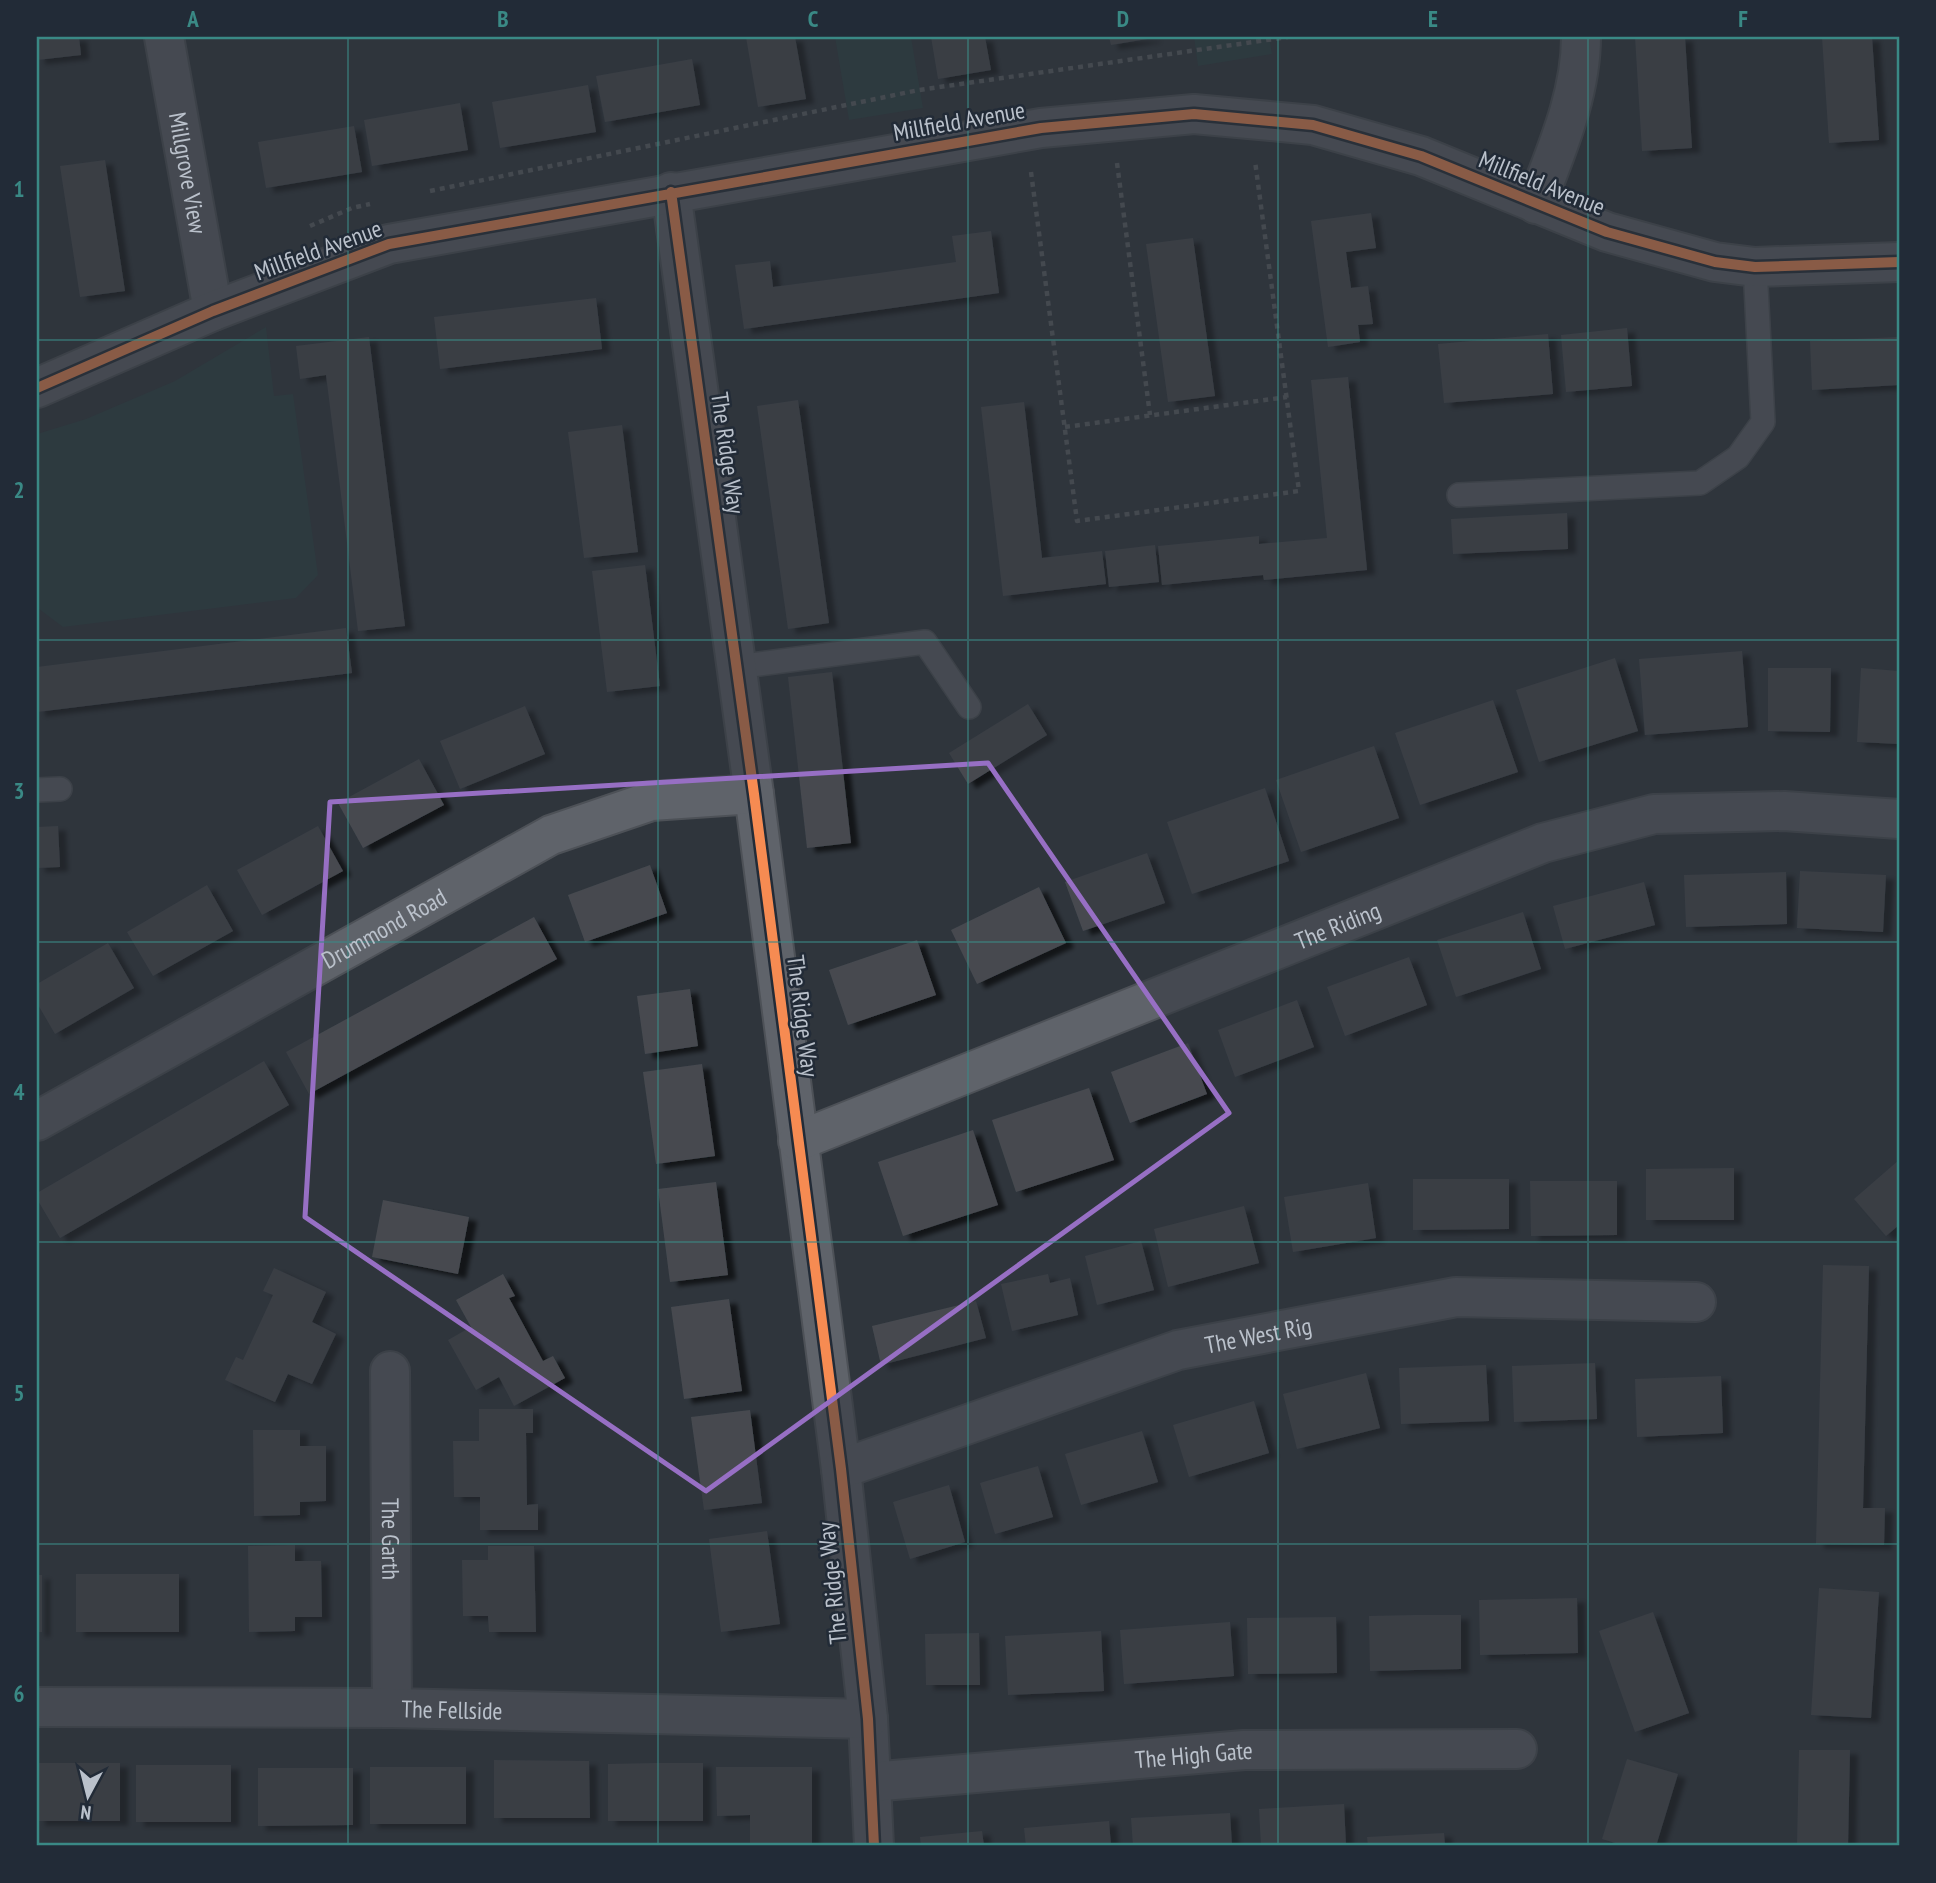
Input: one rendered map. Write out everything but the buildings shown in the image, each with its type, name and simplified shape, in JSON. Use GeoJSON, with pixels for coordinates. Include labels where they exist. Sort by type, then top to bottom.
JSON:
{"type":"FeatureCollection","features":[{"type":"Feature","properties":{"kind":"street","name":"Millgrove View"},"geometry":{"type":"LineString","coordinates":[[164,37],[214,311]]}},
{"type":"Feature","properties":{"kind":"street"},"geometry":{"type":"LineString","coordinates":[[1536,204],[1567,123],[1581,55],[1581,37]]}},
{"type":"Feature","properties":{"kind":"street","name":"Millfield Avenue"},"geometry":{"type":"LineString","coordinates":[[37,388],[214,311],[390,244],[1026,131],[1194,114],[1313,125],[1421,156],[1607,232],[1715,262],[1755,267],[1899,262]]}},
{"type":"Feature","properties":{"kind":"street","name":"The Ridge Way"},"geometry":{"type":"LineString","coordinates":[[671,192],[754,794],[841,1469],[868,1719],[874,1846]]}},
{"type":"Feature","properties":{"kind":"street","name":"Drummond Road"},"geometry":{"type":"LineString","coordinates":[[37,1121],[551,835],[651,801],[754,794]]}},
{"type":"Feature","properties":{"kind":"street","name":"The Riding"},"geometry":{"type":"LineString","coordinates":[[798,1141],[1543,843],[1654,814],[1784,811],[1899,819]]}},
{"type":"Feature","properties":{"kind":"street","name":"The West Rig"},"geometry":{"type":"LineString","coordinates":[[841,1469],[1191,1348],[1456,1297],[1696,1302]]}},
{"type":"Feature","properties":{"kind":"street","name":"The Garth"},"geometry":{"type":"LineString","coordinates":[[390,1371],[393,1708]]}},
{"type":"Feature","properties":{"kind":"street","name":"The Fellside"},"geometry":{"type":"LineString","coordinates":[[37,1707],[393,1708],[868,1719]]}},
{"type":"Feature","properties":{"kind":"street","name":"The High Gate"},"geometry":{"type":"LineString","coordinates":[[871,1782],[1244,1750],[1517,1749]]}},
{"type":"Feature","properties":{"kind":"lane"},"geometry":{"type":"LineString","coordinates":[[1459,495],[1700,483],[1738,457],[1763,422],[1755,267]]}},
{"type":"Feature","properties":{"kind":"lane"},"geometry":{"type":"LineString","coordinates":[[736,667],[925,642],[969,707]]}},
{"type":"Feature","properties":{"kind":"path"},"geometry":{"type":"LineString","coordinates":[[419,194],[919,90],[1288,37]]}},
{"type":"Feature","properties":{"kind":"path"},"geometry":{"type":"LineString","coordinates":[[1026,131],[1077,521],[1299,491],[1250,119]]}},
{"type":"Feature","properties":{"kind":"path"},"geometry":{"type":"LineString","coordinates":[[1111,122],[1150,415]]}},
{"type":"Feature","properties":{"kind":"path"},"geometry":{"type":"LineString","coordinates":[[304,229],[352,208],[379,202]]}},
{"type":"Feature","properties":{"kind":"path"},"geometry":{"type":"LineString","coordinates":[[1065,427],[1287,397]]}},
{"type":"Feature","properties":{"kind":"highlighted area"},"geometry":{"type":"Polygon","coordinates":[[[988,763],[1229,1113],[706,1491],[305,1217],[330,802],[988,763]]]}},
{"type":"Feature","properties":{"kind":"green space"},"geometry":{"type":"Polygon","coordinates":[[[835,37],[911,37],[923,108],[849,120],[835,37]]]}},
{"type":"Feature","properties":{"kind":"green space"},"geometry":{"type":"Polygon","coordinates":[[[1194,37],[1269,37],[1272,54],[1198,66],[1194,37]]]}},
{"type":"Feature","properties":{"kind":"green space"},"geometry":{"type":"Polygon","coordinates":[[[266,327],[274,396],[293,394],[318,575],[296,598],[63,627],[39,609],[37,434],[86,419],[175,381],[266,327]]]}},
{"type":"Feature","properties":{"kind":"cycle path"},"geometry":{"type":"LineString","coordinates":[[37,388],[213,311],[389,244],[1041,128],[1194,114],[1313,125],[1421,156],[1607,232],[1715,262],[1755,267],[1899,262]]}},
{"type":"Feature","properties":{"kind":"cycle path"},"geometry":{"type":"LineString","coordinates":[[671,192],[754,794],[841,1469],[868,1719],[874,1846]]}}]}
